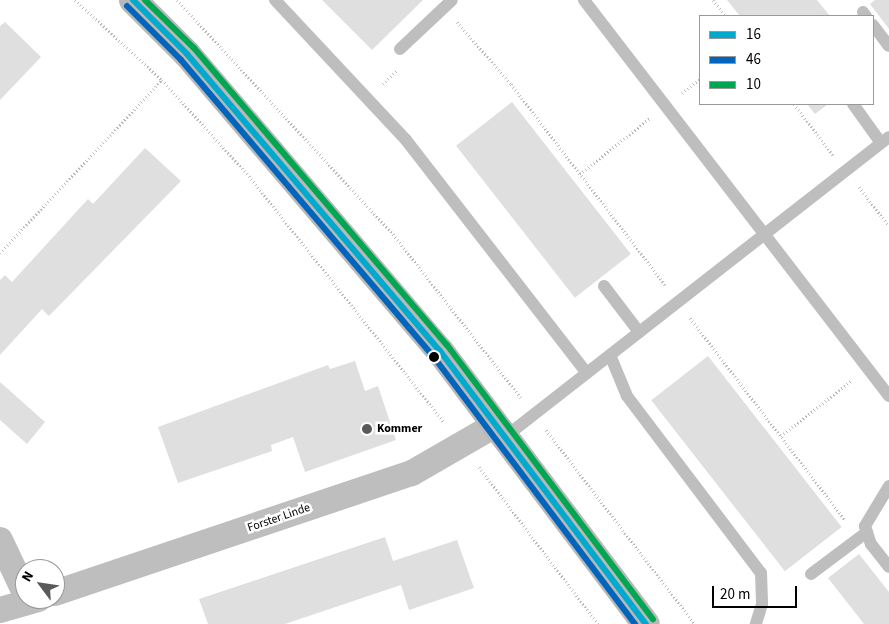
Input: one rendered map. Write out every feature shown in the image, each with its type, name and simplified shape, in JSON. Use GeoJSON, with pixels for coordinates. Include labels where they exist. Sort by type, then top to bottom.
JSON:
{"type":"FeatureCollection","features":[{"type":"Feature","properties":{"kind":"main road"},"geometry":{"type":"LineString","coordinates":[[133,0],[187,54],[440,351],[646,624]]}},
{"type":"Feature","properties":{"kind":"street","name":"Forster Linde"},"geometry":{"type":"LineString","coordinates":[[65,590],[412,473],[462,444],[500,431]]}},
{"type":"Feature","properties":{"kind":"street"},"geometry":{"type":"LineString","coordinates":[[0,540],[15,569]]}},
{"type":"Feature","properties":{"kind":"street"},"geometry":{"type":"LineString","coordinates":[[0,610],[15,604]]}},
{"type":"Feature","properties":{"kind":"lane"},"geometry":{"type":"LineString","coordinates":[[275,0],[406,140],[587,373]]}},
{"type":"Feature","properties":{"kind":"lane"},"geometry":{"type":"LineString","coordinates":[[584,0],[889,396]]}},
{"type":"Feature","properties":{"kind":"lane"},"geometry":{"type":"LineString","coordinates":[[400,49],[448,4]]}},
{"type":"Feature","properties":{"kind":"lane"},"geometry":{"type":"LineString","coordinates":[[874,26],[889,46]]}},
{"type":"Feature","properties":{"kind":"lane"},"geometry":{"type":"LineString","coordinates":[[500,431],[534,415],[885,140],[854,105]]}},
{"type":"Feature","properties":{"kind":"lane"},"geometry":{"type":"LineString","coordinates":[[604,286],[639,332]]}},
{"type":"Feature","properties":{"kind":"lane"},"geometry":{"type":"LineString","coordinates":[[610,355],[627,396],[761,573],[762,604],[756,624]]}},
{"type":"Feature","properties":{"kind":"lane"},"geometry":{"type":"LineString","coordinates":[[812,574],[867,532],[875,504],[889,486]]}},
{"type":"Feature","properties":{"kind":"lane"},"geometry":{"type":"LineString","coordinates":[[867,532],[889,567]]}},
{"type":"Feature","properties":{"kind":"path"},"geometry":{"type":"LineString","coordinates":[[75,0],[162,80],[316,257],[462,444],[598,624]]}},
{"type":"Feature","properties":{"kind":"path"},"geometry":{"type":"LineString","coordinates":[[177,0],[393,234],[695,624]]}},
{"type":"Feature","properties":{"kind":"path"},"geometry":{"type":"LineString","coordinates":[[713,0],[725,15]]}},
{"type":"Feature","properties":{"kind":"path"},"geometry":{"type":"LineString","coordinates":[[448,4],[845,520]]}},
{"type":"Feature","properties":{"kind":"path"},"geometry":{"type":"LineString","coordinates":[[0,253],[162,80]]}},
{"type":"Feature","properties":{"kind":"path"},"geometry":{"type":"LineString","coordinates":[[580,174],[699,80]]}},
{"type":"Feature","properties":{"kind":"path"},"geometry":{"type":"LineString","coordinates":[[781,436],[868,368]]}},
{"type":"Feature","properties":{"kind":"building"},"geometry":{"type":"Polygon","coordinates":[[[322,0],[423,0],[372,50],[322,0]]]}},
{"type":"Feature","properties":{"kind":"building"},"geometry":{"type":"Polygon","coordinates":[[[727,0],[817,0],[829,15],[739,15],[727,0]]]}},
{"type":"Feature","properties":{"kind":"building"},"geometry":{"type":"Polygon","coordinates":[[[875,0],[889,0],[889,29],[870,4],[875,0]]]}},
{"type":"Feature","properties":{"kind":"building"},"geometry":{"type":"Polygon","coordinates":[[[5,22],[41,57],[0,100],[0,26],[5,22]]]}},
{"type":"Feature","properties":{"kind":"building"},"geometry":{"type":"Polygon","coordinates":[[[512,102],[631,254],[575,298],[456,146],[512,102]]]}},
{"type":"Feature","properties":{"kind":"building"},"geometry":{"type":"Polygon","coordinates":[[[808,105],[827,105],[815,114],[808,105]]]}},
{"type":"Feature","properties":{"kind":"building"},"geometry":{"type":"Polygon","coordinates":[[[145,148],[181,181],[49,316],[42,309],[0,355],[0,280],[5,275],[12,282],[88,199],[93,204],[145,148]]]}},
{"type":"Feature","properties":{"kind":"building"},"geometry":{"type":"Polygon","coordinates":[[[708,356],[842,527],[785,571],[651,400],[708,356]]]}},
{"type":"Feature","properties":{"kind":"building"},"geometry":{"type":"Polygon","coordinates":[[[355,361],[365,391],[378,386],[396,440],[305,472],[293,437],[271,445],[272,451],[178,483],[158,427],[328,365],[330,369],[355,361]]]}},
{"type":"Feature","properties":{"kind":"building"},"geometry":{"type":"Polygon","coordinates":[[[0,382],[45,422],[27,444],[0,420],[0,382]]]}},
{"type":"Feature","properties":{"kind":"building"},"geometry":{"type":"Polygon","coordinates":[[[385,537],[393,561],[457,540],[474,588],[409,610],[401,585],[285,624],[208,624],[199,599],[385,537]]]}},
{"type":"Feature","properties":{"kind":"building"},"geometry":{"type":"Polygon","coordinates":[[[859,554],[889,592],[889,624],[864,624],[828,578],[859,554]]]}},
{"type":"Feature","properties":{"kind":"transit line","name":"16"},"geometry":{"type":"LineString","coordinates":[[133,0],[187,54],[440,351],[646,624]]}},
{"type":"Feature","properties":{"kind":"transit line","name":"10"},"geometry":{"type":"LineString","coordinates":[[145,0],[194,48],[447,345],[653,619]]}},
{"type":"Feature","properties":{"kind":"transit line","name":"46"},"geometry":{"type":"LineString","coordinates":[[127,6],[181,60],[433,356],[635,624]]}},
{"type":"Feature","properties":{"kind":"place","name":"Kommer"},"geometry":{"type":"Point","coordinates":[367,429]}}]}
